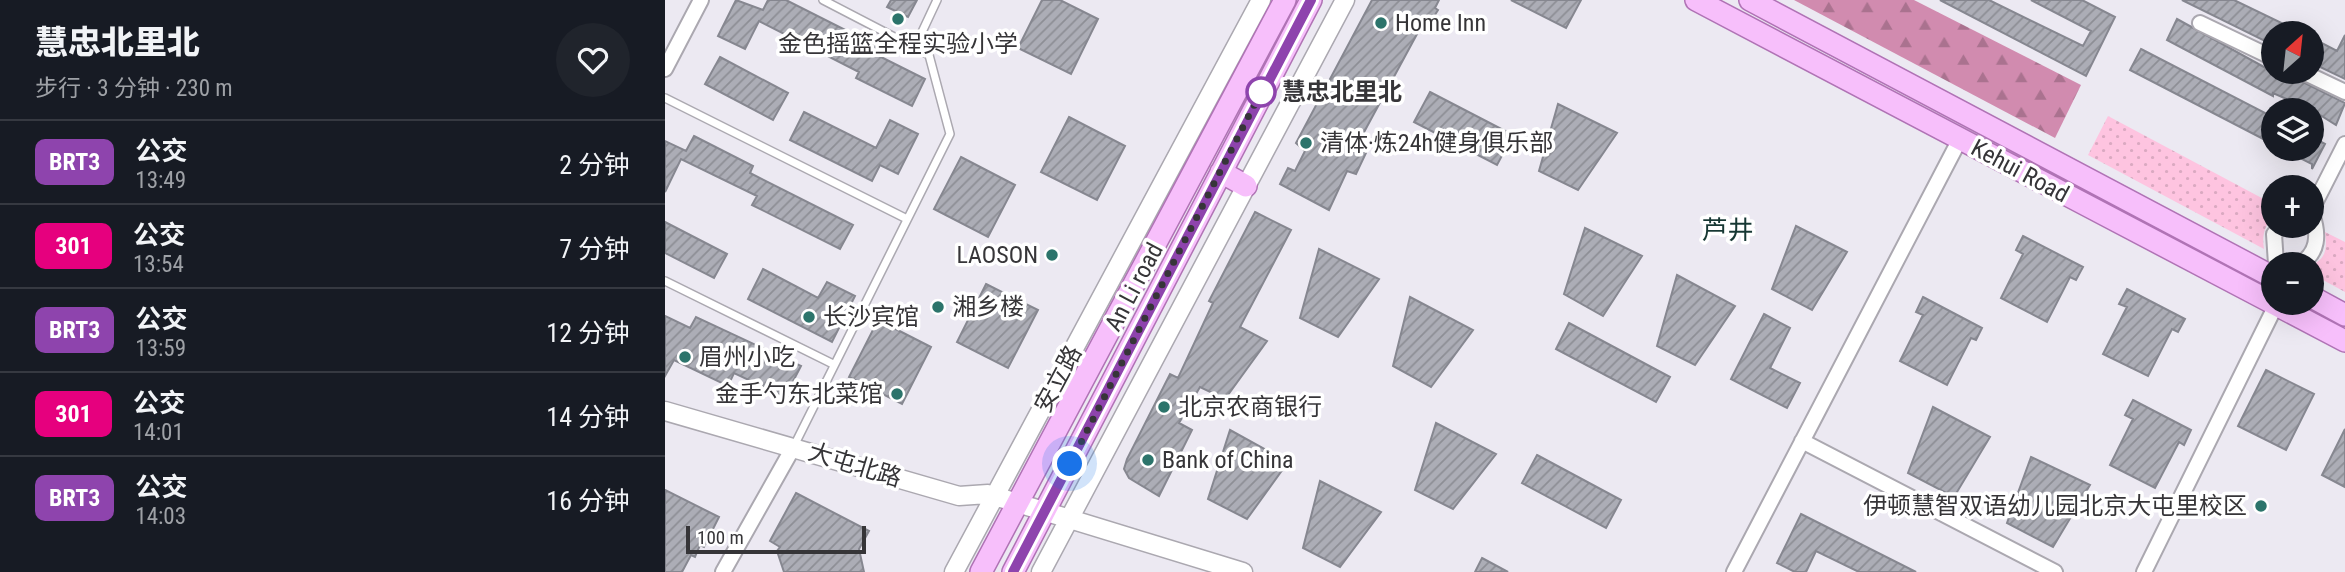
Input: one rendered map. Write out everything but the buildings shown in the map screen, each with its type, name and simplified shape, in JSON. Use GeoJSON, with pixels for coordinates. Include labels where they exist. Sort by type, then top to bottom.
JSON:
{"type":"FeatureCollection","features":[{"type":"Feature","properties":{"kind":"main road","name":"An Li road"},"geometry":{"type":"LineString","coordinates":[[981,572],[1285,0]]}},
{"type":"Feature","properties":{"kind":"main road","name":"An Li road"},"geometry":{"type":"LineString","coordinates":[[1013,572],[1311,0]]}},
{"type":"Feature","properties":{"kind":"main road","name":"Kehui Road"},"geometry":{"type":"LineString","coordinates":[[1696,0],[2261,297]]}},
{"type":"Feature","properties":{"kind":"main road","name":"Kehui Road"},"geometry":{"type":"LineString","coordinates":[[1750,0],[2261,271]]}},
{"type":"Feature","properties":{"kind":"main road"},"geometry":{"type":"LineString","coordinates":[[1220,173],[1247,186]]}},
{"type":"Feature","properties":{"kind":"main road"},"geometry":{"type":"LineString","coordinates":[[2324,304],[2345,315]]}},
{"type":"Feature","properties":{"kind":"main road","name":"Kehui Road"},"geometry":{"type":"LineString","coordinates":[[2295,315],[2345,341]]}},
{"type":"Feature","properties":{"kind":"street"},"geometry":{"type":"LineString","coordinates":[[665,69],[701,0]]}},
{"type":"Feature","properties":{"kind":"street","name":"安立路"},"geometry":{"type":"LineString","coordinates":[[954,572],[1261,0]]}},
{"type":"Feature","properties":{"kind":"street"},"geometry":{"type":"LineString","coordinates":[[1041,572],[1345,0]]}},
{"type":"Feature","properties":{"kind":"street"},"geometry":{"type":"LineString","coordinates":[[2200,23],[2261,52]]}},
{"type":"Feature","properties":{"kind":"street"},"geometry":{"type":"LineString","coordinates":[[2324,82],[2345,92]]}},
{"type":"Feature","properties":{"kind":"street"},"geometry":{"type":"LineString","coordinates":[[1734,572],[1960,139]]}},
{"type":"Feature","properties":{"kind":"street"},"geometry":{"type":"LineString","coordinates":[[2324,187],[2345,144]]}},
{"type":"Feature","properties":{"kind":"street"},"geometry":{"type":"LineString","coordinates":[[2144,572],[2271,315]]}},
{"type":"Feature","properties":{"kind":"street","name":"大屯北路"},"geometry":{"type":"LineString","coordinates":[[665,411],[794,446],[959,496],[995,496],[1069,519]]}},
{"type":"Feature","properties":{"kind":"street"},"geometry":{"type":"LineString","coordinates":[[1803,441],[2055,572]]}},
{"type":"Feature","properties":{"kind":"street"},"geometry":{"type":"LineString","coordinates":[[723,572],[794,446]]}},
{"type":"Feature","properties":{"kind":"street"},"geometry":{"type":"LineString","coordinates":[[1069,519],[1243,572]]}},
{"type":"Feature","properties":{"kind":"lane"},"geometry":{"type":"LineString","coordinates":[[794,446],[833,363],[950,134],[929,55],[823,0]]}},
{"type":"Feature","properties":{"kind":"lane"},"geometry":{"type":"LineString","coordinates":[[915,47],[937,0]]}},
{"type":"Feature","properties":{"kind":"lane"},"geometry":{"type":"LineString","coordinates":[[665,99],[907,219]]}},
{"type":"Feature","properties":{"kind":"lane"},"geometry":{"type":"LineString","coordinates":[[665,281],[833,363]]}},
{"type":"Feature","properties":{"kind":"shaded area"},"geometry":{"type":"Polygon","coordinates":[[[2108,116],[2261,198],[2261,238],[2264,238],[2264,249],[2088,155],[2108,116]]]}},
{"type":"Feature","properties":{"kind":"shaded area"},"geometry":{"type":"Polygon","coordinates":[[[2325,232],[2345,242],[2345,292],[2324,281],[2325,232]]]}},
{"type":"Feature","properties":{"kind":"green space"},"geometry":{"type":"Polygon","coordinates":[[[1794,0],[1914,0],[2081,85],[2055,138],[1794,0]]]}},
{"type":"Feature","properties":{"kind":"bus line","name":"BRT3"},"geometry":{"type":"LineString","coordinates":[[1013,572],[1311,0]]}},
{"type":"Feature","properties":{"kind":"place","name":"金色摇篮全程实验小学"},"geometry":{"type":"Point","coordinates":[898,19]}},
{"type":"Feature","properties":{"kind":"place","name":"Home Inn"},"geometry":{"type":"Point","coordinates":[1381,23]}},
{"type":"Feature","properties":{"kind":"place","name":"慧忠北里北"},"geometry":{"type":"Point","coordinates":[1261,92]}},
{"type":"Feature","properties":{"kind":"place","name":"清体·炼24h健身俱乐部"},"geometry":{"type":"Point","coordinates":[1306,143]}},
{"type":"Feature","properties":{"kind":"place","name":"LAOSON"},"geometry":{"type":"Point","coordinates":[1052,255]}},
{"type":"Feature","properties":{"kind":"place","name":"湘乡楼"},"geometry":{"type":"Point","coordinates":[938,307]}},
{"type":"Feature","properties":{"kind":"place","name":"长沙宾馆"},"geometry":{"type":"Point","coordinates":[809,317]}},
{"type":"Feature","properties":{"kind":"place","name":"眉州小吃"},"geometry":{"type":"Point","coordinates":[685,357]}},
{"type":"Feature","properties":{"kind":"place","name":"金手勺东北菜馆"},"geometry":{"type":"Point","coordinates":[897,394]}},
{"type":"Feature","properties":{"kind":"place","name":"北京农商银行"},"geometry":{"type":"Point","coordinates":[1164,407]}},
{"type":"Feature","properties":{"kind":"place","name":"Bank of China"},"geometry":{"type":"Point","coordinates":[1148,460]}},
{"type":"Feature","properties":{"kind":"place","name":"伊顿慧智双语幼儿园北京大屯里校区"},"geometry":{"type":"Point","coordinates":[2261,506]}},
{"type":"Feature","properties":{"kind":"district","name":"芦井"},"geometry":{"type":"Point","coordinates":[1728,230]}},
{"type":"Feature","properties":{"kind":"route"},"geometry":{"type":"LineString","coordinates":[[1070,464],[1261,92]]}}]}
